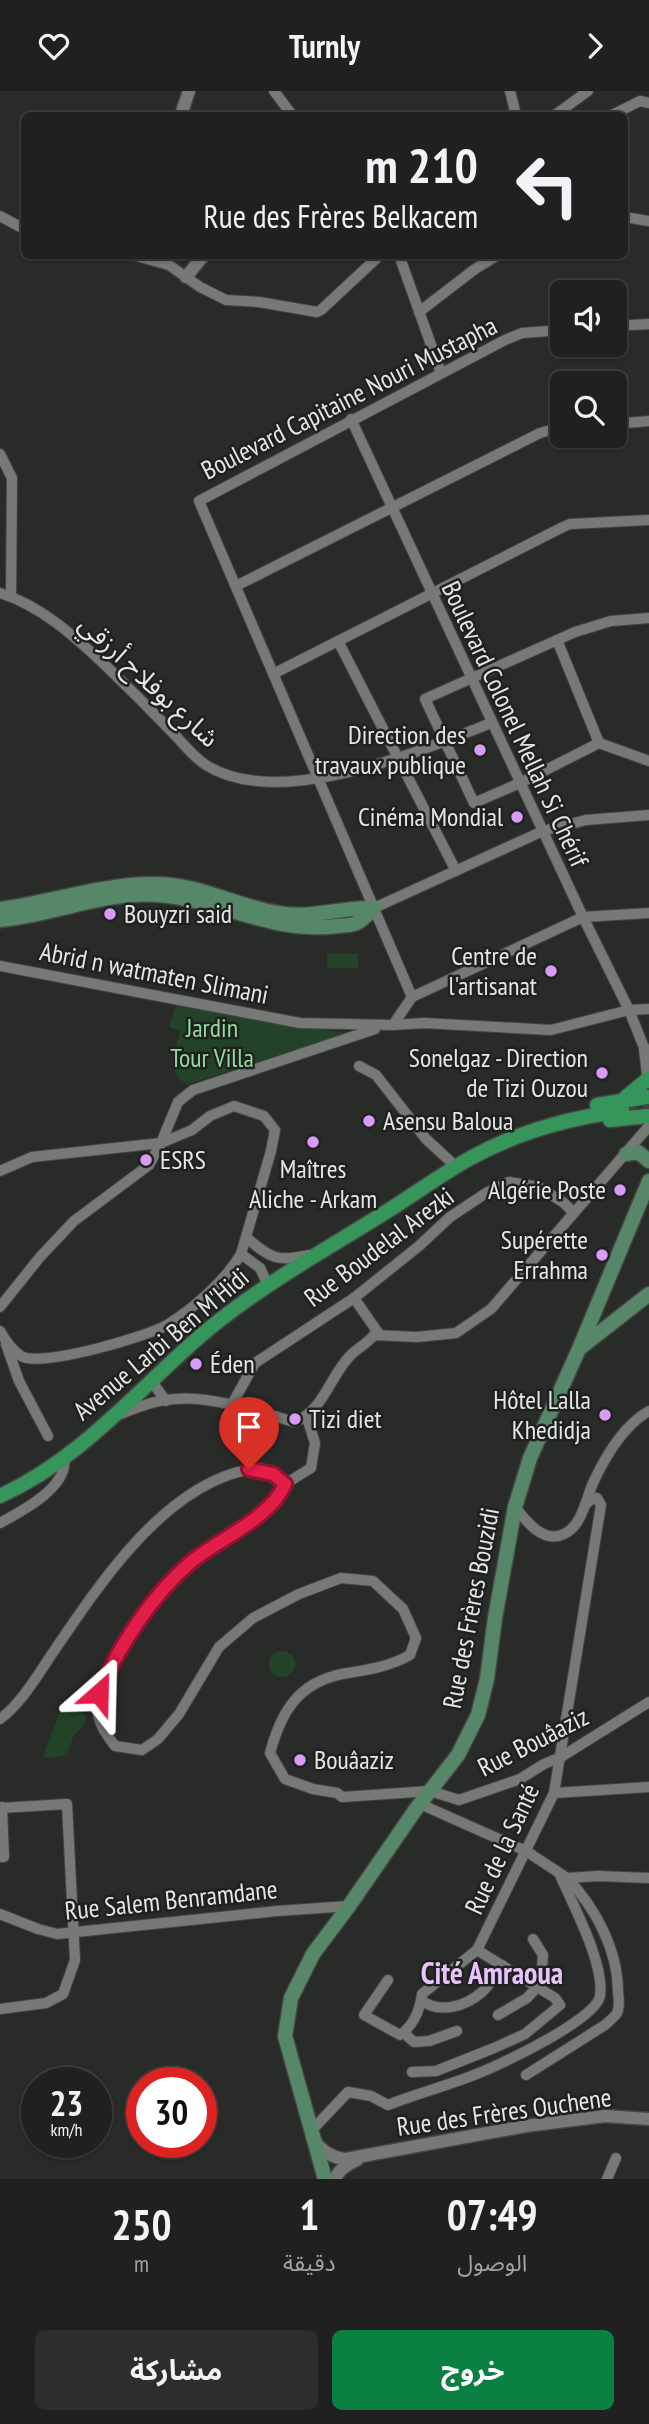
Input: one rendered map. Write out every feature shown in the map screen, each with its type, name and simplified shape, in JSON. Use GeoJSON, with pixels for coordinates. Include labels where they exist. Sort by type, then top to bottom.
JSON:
{"type":"FeatureCollection","features":[{"type":"Feature","properties":{"kind":"main road"},"geometry":{"type":"LineString","coordinates":[[0,909],[101,889],[157,884],[212,893],[253,908],[302,916],[374,908]]}},
{"type":"Feature","properties":{"kind":"main road"},"geometry":{"type":"LineString","coordinates":[[0,920],[26,917],[103,898],[132,895],[160,895],[211,904],[261,920],[303,928],[356,924],[374,908]]}},
{"type":"Feature","properties":{"kind":"main road"},"geometry":{"type":"LineString","coordinates":[[622,1105],[648,1079]]}},
{"type":"Feature","properties":{"kind":"main road"},"geometry":{"type":"LineString","coordinates":[[648,1096],[645,1108],[648,1120]]}},
{"type":"Feature","properties":{"kind":"main road","name":"Avenue Larbi Ben M'Hidi"},"geometry":{"type":"LineString","coordinates":[[0,1502],[64,1458],[201,1336],[268,1285],[447,1168],[527,1132],[648,1096]]}},
{"type":"Feature","properties":{"kind":"main road","name":"Avenue Larbi Ben M'Hidi"},"geometry":{"type":"LineString","coordinates":[[447,1168],[461,1171],[494,1154],[540,1136],[597,1122],[648,1120]]}},
{"type":"Feature","properties":{"kind":"main road"},"geometry":{"type":"LineString","coordinates":[[626,1154],[638,1153],[649,1161]]}},
{"type":"Feature","properties":{"kind":"main road","name":"Rue des Frères Bouzidi"},"geometry":{"type":"LineString","coordinates":[[325,2179],[285,2036],[291,1998],[313,1954],[458,1755],[478,1715],[487,1679],[495,1618],[516,1507],[530,1458],[649,1181]]}},
{"type":"Feature","properties":{"kind":"main road"},"geometry":{"type":"LineString","coordinates":[[579,1349],[649,1294]]}},
{"type":"Feature","properties":{"kind":"main road","name":"Avenue Larbi Ben M'Hidi"},"geometry":{"type":"LineString","coordinates":[[0,1490],[19,1487]]}},
{"type":"Feature","properties":{"kind":"main road","name":"Avenue Larbi Ben M'Hidi"},"geometry":{"type":"LineString","coordinates":[[0,1496],[19,1487]]}},
{"type":"Feature","properties":{"kind":"street"},"geometry":{"type":"LineString","coordinates":[[182,112],[188,91]]}},
{"type":"Feature","properties":{"kind":"street"},"geometry":{"type":"LineString","coordinates":[[274,91],[290,112]]}},
{"type":"Feature","properties":{"kind":"street"},"geometry":{"type":"LineString","coordinates":[[510,91],[515,112]]}},
{"type":"Feature","properties":{"kind":"street"},"geometry":{"type":"LineString","coordinates":[[559,112],[588,91]]}},
{"type":"Feature","properties":{"kind":"street"},"geometry":{"type":"LineString","coordinates":[[620,112],[645,102]]}},
{"type":"Feature","properties":{"kind":"street"},"geometry":{"type":"LineString","coordinates":[[0,216],[21,227]]}},
{"type":"Feature","properties":{"kind":"street"},"geometry":{"type":"LineString","coordinates":[[628,217],[649,221]]}},
{"type":"Feature","properties":{"kind":"street"},"geometry":{"type":"LineString","coordinates":[[147,259],[169,265],[213,295],[226,300],[317,311],[376,259]]}},
{"type":"Feature","properties":{"kind":"street"},"geometry":{"type":"LineString","coordinates":[[187,277],[201,259]]}},
{"type":"Feature","properties":{"kind":"street"},"geometry":{"type":"LineString","coordinates":[[400,259],[441,373]]}},
{"type":"Feature","properties":{"kind":"street"},"geometry":{"type":"LineString","coordinates":[[419,312],[491,259]]}},
{"type":"Feature","properties":{"kind":"street"},"geometry":{"type":"LineString","coordinates":[[627,325],[649,324]]}},
{"type":"Feature","properties":{"kind":"street","name":"Boulevard Capitaine Nouri Mustapha"},"geometry":{"type":"LineString","coordinates":[[236,586],[199,501],[351,419],[516,335],[550,331]]}},
{"type":"Feature","properties":{"kind":"street","name":"Boulevard Colonel Mellah Si Chérif"},"geometry":{"type":"LineString","coordinates":[[351,419],[491,723],[629,1010],[646,1050],[648,1096]]}},
{"type":"Feature","properties":{"kind":"street"},"geometry":{"type":"LineString","coordinates":[[627,422],[649,421]]}},
{"type":"Feature","properties":{"kind":"street"},"geometry":{"type":"LineString","coordinates":[[412,997],[236,586],[391,506],[550,430]]}},
{"type":"Feature","properties":{"kind":"street"},"geometry":{"type":"LineString","coordinates":[[0,454],[12,478],[11,596]]}},
{"type":"Feature","properties":{"kind":"street"},"geometry":{"type":"LineString","coordinates":[[275,673],[570,524],[649,520]]}},
{"type":"Feature","properties":{"kind":"street","name":"شارع بوفلاح أرزقي"},"geometry":{"type":"LineString","coordinates":[[0,593],[30,606],[78,640],[203,764],[236,779],[258,783],[317,778],[397,757],[491,723]]}},
{"type":"Feature","properties":{"kind":"street"},"geometry":{"type":"LineString","coordinates":[[649,618],[594,625],[425,699],[474,803],[599,743],[649,761]]}},
{"type":"Feature","properties":{"kind":"street"},"geometry":{"type":"LineString","coordinates":[[557,640],[599,743]]}},
{"type":"Feature","properties":{"kind":"street"},"geometry":{"type":"LineString","coordinates":[[338,641],[456,871]]}},
{"type":"Feature","properties":{"kind":"street"},"geometry":{"type":"LineString","coordinates":[[374,908],[543,831],[586,820],[649,815]]}},
{"type":"Feature","properties":{"kind":"street"},"geometry":{"type":"LineString","coordinates":[[393,1025],[412,997],[583,917],[649,913]]}},
{"type":"Feature","properties":{"kind":"street","name":"Abrid n watmaten Slimani"},"geometry":{"type":"LineString","coordinates":[[0,966],[300,1023],[393,1025]]}},
{"type":"Feature","properties":{"kind":"street"},"geometry":{"type":"LineString","coordinates":[[0,1307],[40,1257],[74,1221],[149,1165],[178,1101],[193,1090],[364,1031],[393,1025],[424,1023],[551,1030],[629,1010],[649,1009]]}},
{"type":"Feature","properties":{"kind":"street"},"geometry":{"type":"LineString","coordinates":[[359,1066],[376,1075],[447,1168]]}},
{"type":"Feature","properties":{"kind":"street"},"geometry":{"type":"LineString","coordinates":[[0,1171],[32,1157],[161,1143],[192,1131],[210,1116],[234,1107],[264,1117],[275,1130],[241,1254],[235,1264],[197,1303],[155,1330],[60,1357],[40,1360],[22,1357],[2,1335]]}},
{"type":"Feature","properties":{"kind":"street"},"geometry":{"type":"LineString","coordinates":[[111,1418],[134,1408],[176,1398],[231,1406],[294,1422],[307,1418],[350,1356],[374,1335],[379,1333],[417,1337],[456,1333],[491,1309],[626,1154],[648,1120]]}},
{"type":"Feature","properties":{"kind":"street","name":"Rue Boudelal Arezki"},"geometry":{"type":"LineString","coordinates":[[231,1406],[255,1363],[354,1298],[419,1246],[450,1217],[486,1193],[509,1182],[539,1187],[574,1213]]}},
{"type":"Feature","properties":{"kind":"street"},"geometry":{"type":"LineString","coordinates":[[247,1238],[265,1254],[287,1260],[317,1254]]}},
{"type":"Feature","properties":{"kind":"street"},"geometry":{"type":"LineString","coordinates":[[241,1254],[261,1268],[268,1285]]}},
{"type":"Feature","properties":{"kind":"street"},"geometry":{"type":"LineString","coordinates":[[354,1298],[379,1333]]}},
{"type":"Feature","properties":{"kind":"street"},"geometry":{"type":"LineString","coordinates":[[2,1335],[19,1381],[48,1436]]}},
{"type":"Feature","properties":{"kind":"street"},"geometry":{"type":"LineString","coordinates":[[155,1378],[155,1387],[166,1401]]}},
{"type":"Feature","properties":{"kind":"street"},"geometry":{"type":"LineString","coordinates":[[516,1507],[531,1527],[547,1536],[563,1535],[575,1525],[599,1471],[629,1425],[649,1410]]}},
{"type":"Feature","properties":{"kind":"street"},"geometry":{"type":"LineString","coordinates":[[0,1719],[38,1674],[106,1579],[162,1516],[199,1488],[229,1474],[249,1469],[261,1470],[273,1474],[285,1484],[311,1468],[315,1443],[307,1418]]}},
{"type":"Feature","properties":{"kind":"street"},"geometry":{"type":"LineString","coordinates":[[0,1523],[43,1496],[61,1478],[65,1466],[64,1458]]}},
{"type":"Feature","properties":{"kind":"street","name":"Rue Bouâaziz"},"geometry":{"type":"LineString","coordinates":[[285,1484],[280,1496],[261,1513],[190,1563],[162,1593],[133,1631],[110,1668],[99,1693],[97,1707],[102,1729],[114,1746],[142,1750],[158,1739],[178,1714],[219,1647],[253,1618],[299,1594],[341,1578],[373,1581],[403,1609],[416,1638],[410,1655],[398,1662],[314,1683],[292,1703],[277,1726],[270,1753],[285,1779],[342,1797],[430,1791],[459,1800],[520,1779],[561,1757],[649,1702]]}},
{"type":"Feature","properties":{"kind":"street","name":"Rue de la Santé"},"geometry":{"type":"LineString","coordinates":[[404,2033],[411,2024],[422,1994],[477,1950],[554,1793],[601,1505],[597,1498],[585,1505]]}},
{"type":"Feature","properties":{"kind":"street"},"geometry":{"type":"LineString","coordinates":[[554,1793],[622,1791],[649,1787]]}},
{"type":"Feature","properties":{"kind":"street"},"geometry":{"type":"LineString","coordinates":[[0,1857],[4,1857],[1,1807],[67,1804],[75,1960],[63,1994],[46,2003],[0,2009]]}},
{"type":"Feature","properties":{"kind":"street"},"geometry":{"type":"LineString","coordinates":[[420,1804],[526,1851],[563,1876],[582,1897],[605,1935],[618,1975],[619,2008],[616,2014],[604,2025],[526,2075]]}},
{"type":"Feature","properties":{"kind":"street"},"geometry":{"type":"LineString","coordinates":[[563,1876],[649,1878]]}},
{"type":"Feature","properties":{"kind":"street"},"geometry":{"type":"LineString","coordinates":[[313,2137],[348,2092],[371,2096],[388,2105],[476,2075],[534,2047],[578,2021],[597,2003],[600,1995],[595,1958],[563,1876]]}},
{"type":"Feature","properties":{"kind":"street","name":"Rue Salem Benramdane"},"geometry":{"type":"LineString","coordinates":[[0,1915],[57,1934],[349,1906]]}},
{"type":"Feature","properties":{"kind":"street"},"geometry":{"type":"LineString","coordinates":[[498,2015],[527,1998],[541,1983],[543,1955],[533,1939]]}},
{"type":"Feature","properties":{"kind":"street"},"geometry":{"type":"LineString","coordinates":[[412,2072],[436,2071],[525,2034],[560,2005],[555,1998],[477,1950]]}},
{"type":"Feature","properties":{"kind":"street"},"geometry":{"type":"LineString","coordinates":[[421,2000],[431,2008],[443,2009],[469,2001],[483,1991],[502,1965]]}},
{"type":"Feature","properties":{"kind":"street"},"geometry":{"type":"LineString","coordinates":[[388,1980],[364,2015],[400,2035],[404,2033],[410,2040],[421,2042],[457,2031]]}},
{"type":"Feature","properties":{"kind":"street","name":"Rue des Frères Ouchene"},"geometry":{"type":"LineString","coordinates":[[313,2137],[336,2158],[367,2156],[526,2126],[606,2116],[649,2119]]}},
{"type":"Feature","properties":{"kind":"street","name":"Rue des Frères Ouchene"},"geometry":{"type":"LineString","coordinates":[[335,2179],[346,2165],[367,2156]]}},
{"type":"Feature","properties":{"kind":"street"},"geometry":{"type":"LineString","coordinates":[[607,2179],[616,2158]]}},
{"type":"Feature","properties":{"kind":"green space"},"geometry":{"type":"Polygon","coordinates":[[[327,954],[358,954],[358,968],[327,968],[327,954]]]}},
{"type":"Feature","properties":{"kind":"green space","name":"Jardin Tour Villa"},"geometry":{"type":"Polygon","coordinates":[[[176,1005],[346,1033],[188,1084],[181,1080],[174,1068],[180,1031],[169,1027],[176,1005]]]}},
{"type":"Feature","properties":{"kind":"green space"},"geometry":{"type":"Polygon","coordinates":[[[282,1651],[291,1655],[295,1664],[291,1673],[282,1677],[273,1673],[269,1664],[273,1655],[282,1651]]]}},
{"type":"Feature","properties":{"kind":"green space"},"geometry":{"type":"Polygon","coordinates":[[[62,1705],[86,1715],[86,1722],[73,1737],[67,1755],[43,1757],[62,1705]]]}},
{"type":"Feature","properties":{"kind":"tunnel"},"geometry":{"type":"LineString","coordinates":[[622,1111],[649,1108]]}},
{"type":"Feature","properties":{"kind":"place","name":"Direction des travaux publique"},"geometry":{"type":"Point","coordinates":[480,750]}},
{"type":"Feature","properties":{"kind":"place","name":"Cinéma Mondial"},"geometry":{"type":"Point","coordinates":[517,817]}},
{"type":"Feature","properties":{"kind":"place","name":"Bouyzri said"},"geometry":{"type":"Point","coordinates":[110,914]}},
{"type":"Feature","properties":{"kind":"place","name":"Centre de l'artisanat"},"geometry":{"type":"Point","coordinates":[551,971]}},
{"type":"Feature","properties":{"kind":"place","name":"Sonelgaz - Direction de Tizi Ouzou"},"geometry":{"type":"Point","coordinates":[602,1073]}},
{"type":"Feature","properties":{"kind":"place","name":"Asensu Baloua"},"geometry":{"type":"Point","coordinates":[369,1121]}},
{"type":"Feature","properties":{"kind":"place","name":"Maîtres Aliche - Arkam"},"geometry":{"type":"Point","coordinates":[313,1142]}},
{"type":"Feature","properties":{"kind":"place","name":"ESRS"},"geometry":{"type":"Point","coordinates":[146,1160]}},
{"type":"Feature","properties":{"kind":"place","name":"Algérie Poste"},"geometry":{"type":"Point","coordinates":[620,1190]}},
{"type":"Feature","properties":{"kind":"place","name":"Supérette Errahma"},"geometry":{"type":"Point","coordinates":[602,1255]}},
{"type":"Feature","properties":{"kind":"place","name":"Éden"},"geometry":{"type":"Point","coordinates":[196,1364]}},
{"type":"Feature","properties":{"kind":"place","name":"Hôtel Lalla Khedidja"},"geometry":{"type":"Point","coordinates":[605,1415]}},
{"type":"Feature","properties":{"kind":"place","name":"Tizi diet"},"geometry":{"type":"Point","coordinates":[295,1419]}},
{"type":"Feature","properties":{"kind":"place","name":"Bouâaziz"},"geometry":{"type":"Point","coordinates":[300,1760]}},
{"type":"Feature","properties":{"kind":"district","name":"Cité Amraoua"},"geometry":{"type":"Point","coordinates":[492,1974]}},
{"type":"Feature","properties":{"kind":"route"},"geometry":{"type":"LineString","coordinates":[[99,1693],[110,1668],[133,1631],[162,1593],[190,1563],[261,1513],[280,1496],[285,1484],[273,1474],[249,1469]]}}]}
